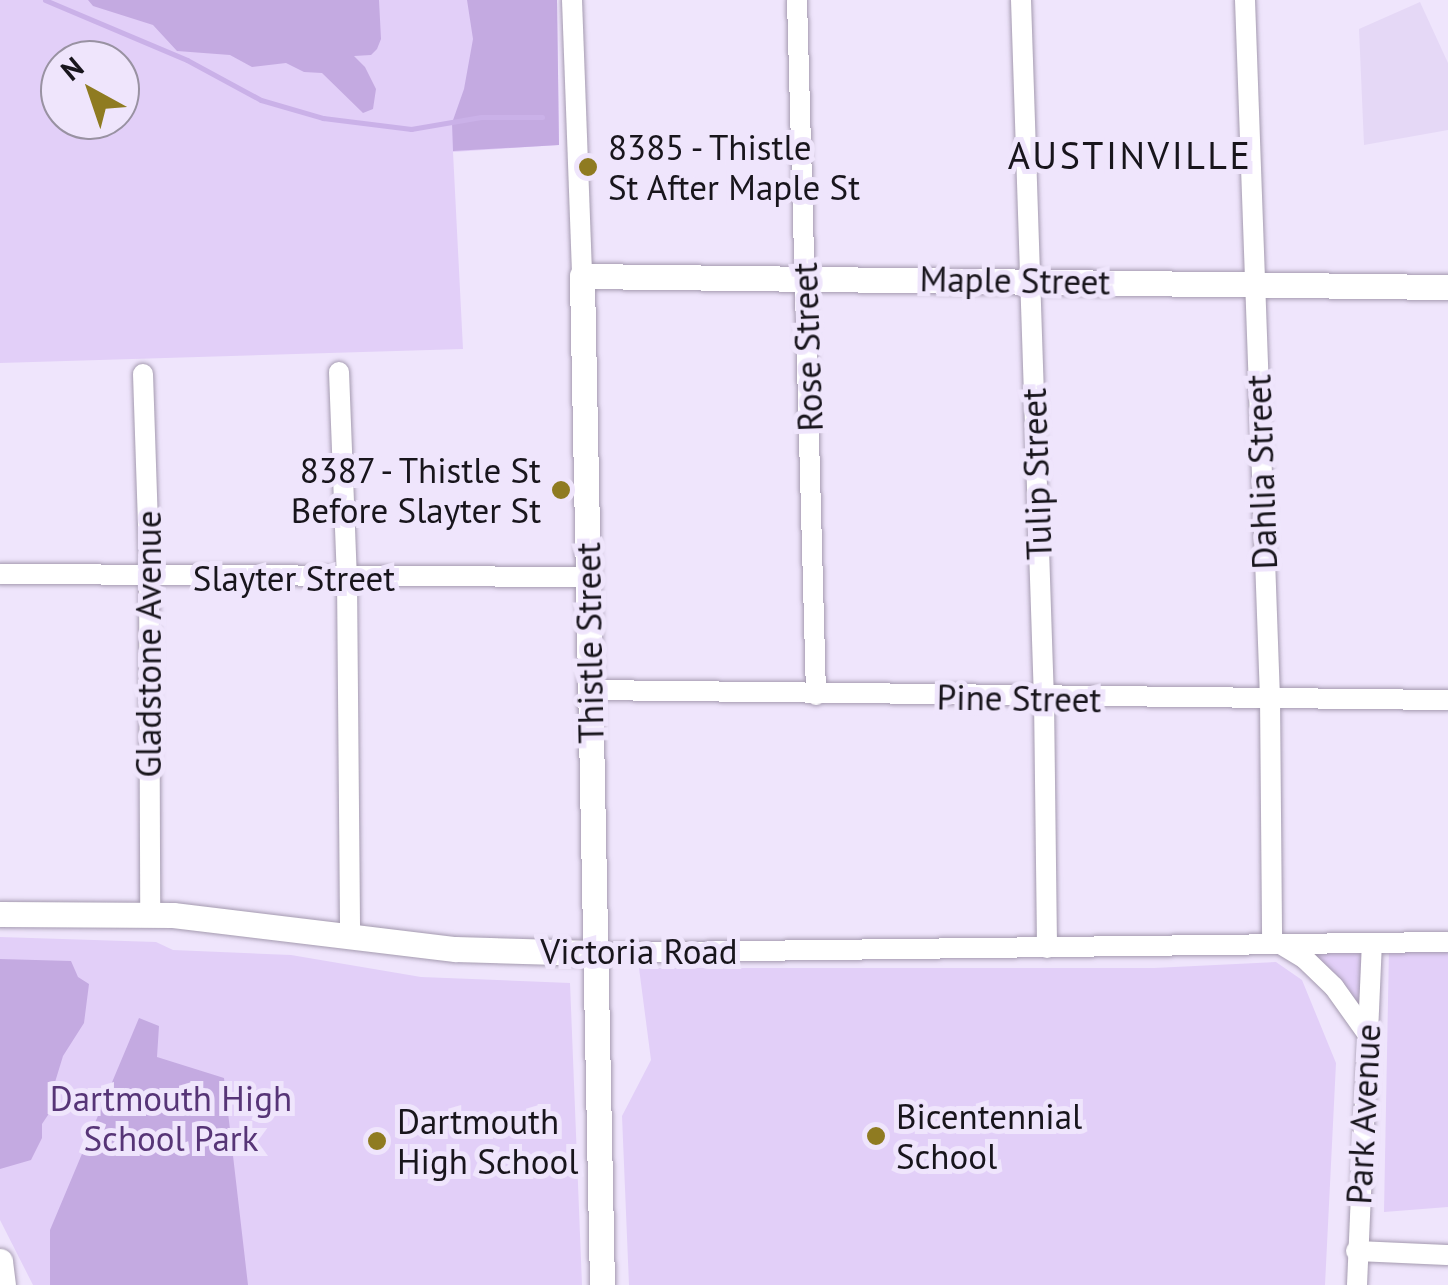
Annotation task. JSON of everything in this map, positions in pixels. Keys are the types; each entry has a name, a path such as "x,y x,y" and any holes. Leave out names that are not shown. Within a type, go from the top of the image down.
{"main road":[{"name":"Maple Street","path":"582,276 1448,287"},
{"name":"Thistle Street","path":"582,276 592,954 602,1285"},
{"name":"Victoria Road","path":"0,914 150,914 455,949 592,954"},
{"path":"0,1261 2,1285"}],"street":[{"name":"Thistle Street","path":"572,0 582,276"},
{"name":"Rose Street","path":"797,0 816,695"},
{"name":"Tulip Street","path":"1021,0 1044,699 1046,948"},
{"name":"Dahlia Street","path":"1245,0 1276,944"},
{"path":"339,372 348,579 350,935"},
{"name":"Gladstone Avenue","path":"143,374 149,578 150,914"},
{"name":"Slayter Street","path":"0,574 149,578 588,577"},
{"name":"Pine Street","path":"590,690 1044,699 1448,700"},
{"name":"Victoria Road","path":"592,954 1448,942"},
{"name":"Park Avenue","path":"1356,1285 1372,943"},
{"path":"1276,944 1304,959 1334,987 1366,1032"},
{"path":"1356,1251 1448,1255"}],"shaded area":[{"path":"1420,2 1448,63 1448,130 1364,145 1359,29"}],"green space":[{"path":"0,0 557,0 559,145 453,152 463,349 0,363"},
{"path":"88,0 379,0 381,39 377,49 371,55 354,56 365,67 376,89 373,109 363,113 322,73 304,72 286,63 252,67 230,55 177,51 153,25 93,6"},
{"path":"467,0 557,0 559,145 453,151 452,123 464,89 473,39"},
{"name":"Dartmouth High School Park","path":"0,937 156,942 173,950 291,955 421,977 570,983 582,1285 33,1285 0,1220"},
{"path":"1448,947 1448,1207 1384,1212 1389,948"},
{"path":"1366,948 1362,1009 1308,950"},
{"path":"0,959 71,961 78,977 89,984 84,1023 63,1056 52,1092 58,1100 42,1124 42,1138 31,1160 0,1169"},
{"path":"1276,962 1302,980 1336,1063 1325,1285 629,1285 622,1116 651,1060 639,968 1154,968"},
{"path":"139,1018 159,1026 157,1057 224,1078 248,1285 50,1285 50,1230"}],"waterway":[{"path":"45,0 187,60 261,100 323,118 411,129 481,117 542,117"}],"place":[{"name":"8385 - Thistle St After Maple St","path":"588,167"},
{"name":"8387 - Thistle St Before Slayter St","path":"561,490"},
{"name":"Bicentennial School","path":"876,1136"},
{"name":"Dartmouth High School","path":"377,1141"}],"district":[{"name":"AUSTINVILLE","path":"1130,155"}]}
